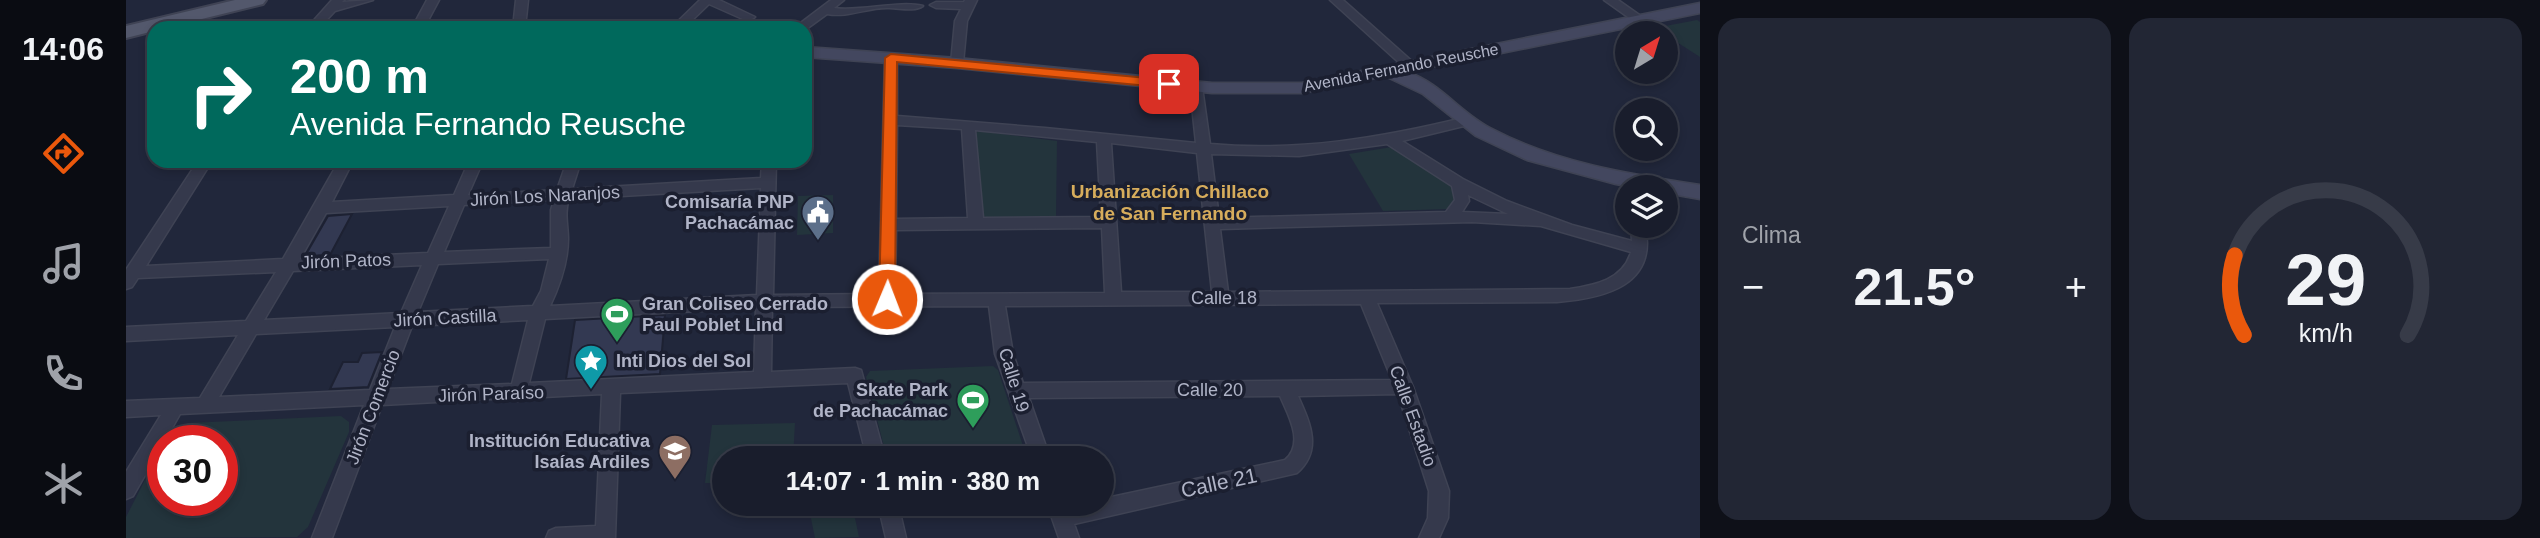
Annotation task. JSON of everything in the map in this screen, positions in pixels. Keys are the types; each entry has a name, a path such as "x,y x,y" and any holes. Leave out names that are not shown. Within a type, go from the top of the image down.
{"main road":[{"path":"176,21 257,0"},
{"path":"190,21 276,0"},
{"path":"126,34 147,29"},
{"path":"126,34 147,31"}],"street":[{"path":"319,21 335,4 367,0"},
{"path":"422,21 433,0"},
{"path":"520,21 522,0"},
{"path":"685,21 708,0 749,17"},
{"path":"809,21 838,0"},
{"path":"1336,0 1410,66"},
{"path":"1610,0 1639,19"},
{"path":"936,5 969,3 961,21 957,63"},
{"path":"824,10 842,13 878,4 917,6"},
{"name":"Avenida Fernando Reusche","path":"812,52 957,63 1196,87 1301,88 1700,8"},
{"path":"887,299 891,58"},
{"path":"1430,62 1428,76 1437,93"},
{"path":"1384,72 1410,79 1437,93 1480,131 1539,158 1615,179"},
{"path":"1196,87 1221,298"},
{"path":"890,120 1104,138 1203,150 1300,151 1390,139 1467,121"},
{"path":"968,125 976,224"},
{"path":"1104,138 1113,297"},
{"path":"1390,139 1460,184 1542,221 1589,237 1640,248 1639,238"},
{"path":"130,277 200,168"},
{"path":"205,405 322,208 342,168"},
{"name":"Jirón Comercio","path":"322,538 406,320 473,168"},
{"path":"518,393 538,314 549,291 558,253 558,210 572,168"},
{"path":"762,380 769,168"},
{"name":"Jirón Los Naranjos","path":"322,208 768,184"},
{"path":"1450,218 1462,201 1460,184"},
{"path":"1678,189 1700,192"},
{"path":"1212,224 1502,217 1542,221"},
{"path":"888,225 1109,222"},
{"name":"Calle 18","path":"764,301 1557,296 1598,292 1619,281 1633,265 1640,248"},
{"name":"Jirón Patos","path":"130,277 287,264 558,253"},
{"name":"Calle Estadio","path":"1366,296 1404,387 1440,491 1438,518 1429,538"},
{"name":"Calle 19","path":"996,299 1004,354 1037,446"},
{"name":"Jirón Castilla","path":"126,334 764,301"},
{"name":"Jirón Paraíso","path":"126,409 518,393 611,388 617,385 855,375 873,446"},
{"name":"Calle 20","path":"1016,390 1404,387"},
{"path":"556,538 605,536 611,388"},
{"name":"Calle 21","path":"1114,501 1290,467 1302,460 1305,450 1304,437 1286,389"},
{"path":"126,490 175,407"},
{"path":"890,516 896,538"},
{"path":"1061,516 1069,538"}],"shaded area":[{"path":"1697,20 1700,22 1700,57 1678,43 1678,24"},
{"path":"979,131 1057,141 1056,216 988,218 982,215 974,134"},
{"path":"1392,147 1453,187 1458,198 1449,209 1383,211 1349,154"},
{"path":"833,195 833,233 797,235 798,196"},
{"path":"993,366 998,370 1023,446 884,446 866,377 870,371"},
{"path":"341,416 349,422 349,432 308,527 297,537 126,538 126,517 147,476 147,516 238,516 238,425 183,425"},
{"path":"795,423 794,446 712,446 712,483 705,483 712,425"},
{"path":"810,516 855,516 859,537 815,538"}],"building":[{"path":"352,214 330,255 305,256 328,216"},
{"name":"Gran Coliseo Cerrado Paul Poblet Lind","path":"665,315 660,374 566,379 575,320"},
{"path":"382,352 368,387 330,389 343,362 358,362 362,353"}],"place":[{"name":"Comisaría PNP Pachacámac","path":"818,242"},
{"name":"Gran Coliseo Cerrado Paul Poblet Lind","path":"617,344"},
{"name":"Inti Dios del Sol","path":"591,391"},
{"name":"Skate Park de Pachacámac","path":"973,430"},
{"name":"Institución Educativa Isaías Ardiles","path":"675,481"}],"district":[{"name":"Urbanización Chillaco de San Fernando","path":"1170,202"}],"route":[{"path":"887,299 891,58 1169,84"}]}
